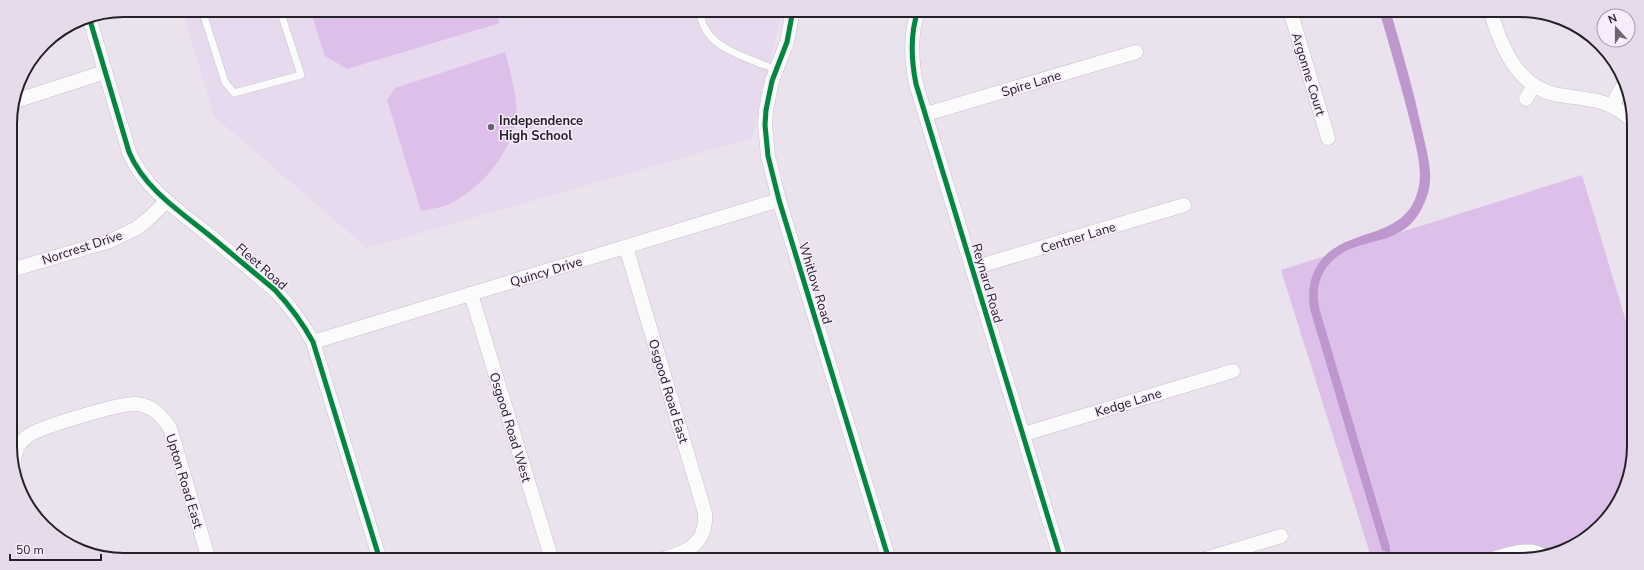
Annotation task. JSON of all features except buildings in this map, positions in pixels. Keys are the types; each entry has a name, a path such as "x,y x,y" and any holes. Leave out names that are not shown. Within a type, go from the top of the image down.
{"street":[{"name":"Whitlow Road","path":"792,17 787,42 768,96 765,125 769,163 887,553"},
{"name":"Reynard Road","path":"917,17 912,42 913,66 916,84 1024,434 1044,508 1059,553"},
{"name":"Argonne Court","path":"1292,17 1328,138"},
{"path":"1492,17 1506,55 1522,76 1534,85 1544,91 1558,95 1594,99 1612,105 1626,115"},
{"name":"Fleet Road","path":"91,23 135,164 143,176 167,201 275,290 303,323 313,342 378,553"},
{"name":"Spire Lane","path":"926,114 1136,52"},
{"path":"21,98 105,72"},
{"path":"1526,99 1534,85"},
{"path":"1612,105 1621,89"},
{"name":"Quincy Drive","path":"313,342 779,200"},
{"name":"Norcrest Drive","path":"17,268 110,240 137,228 167,201"},
{"name":"Centner Lane","path":"973,268 1184,205"},
{"name":"Osgood Road East","path":"626,247 704,506 705,528 702,536 698,542 686,551 680,553"},
{"name":"Osgood Road West","path":"471,294 550,553"},
{"name":"Kedge Lane","path":"1024,434 1233,371"},
{"name":"Upton Road East","path":"17,450 18,447 28,436 41,429 120,406 136,404 152,408 162,417 170,428 207,553"},
{"path":"1225,553 1281,536"}],"lane":[{"path":"204,17 225,82 234,93 301,75 282,17"},
{"path":"700,17 707,33 720,46 777,70"},
{"path":"1502,553 1533,548 1540,551"}],"shaded area":[{"name":"Independence High School","path":"184,17 780,17 752,138 367,248 214,116"},
{"path":"312,17 498,17 500,23 347,69 325,56"},
{"path":"1381,17 1392,17 1419,115 1429,161 1430,185 1420,212 1414,221 1396,234 1344,252 1334,259 1323,273 1318,289 1320,311 1390,547 1390,553 1382,550 1310,309 1309,298 1310,283 1316,268 1327,254 1340,245 1355,238 1386,227 1400,219 1411,207 1418,190 1420,169 1401,87"},
{"path":"505,52 514,86 517,113 513,133 501,157 484,178 464,195 445,206 421,211 387,100 395,88"},
{"path":"1582,175 1627,325 1626,460 1621,480 1609,505 1585,531 1567,542 1541,551 1527,553 1370,553 1281,270"}],"cycle path":[{"path":"792,17 787,42 772,81 766,110 765,125 768,156 779,200 887,553"},
{"path":"916,17 912,47 916,84 1059,553"},
{"path":"91,23 129,152 144,177 174,208 275,290 296,314 313,342 378,553"}],"place":[{"name":"Independence High School","path":"491,127"}]}
